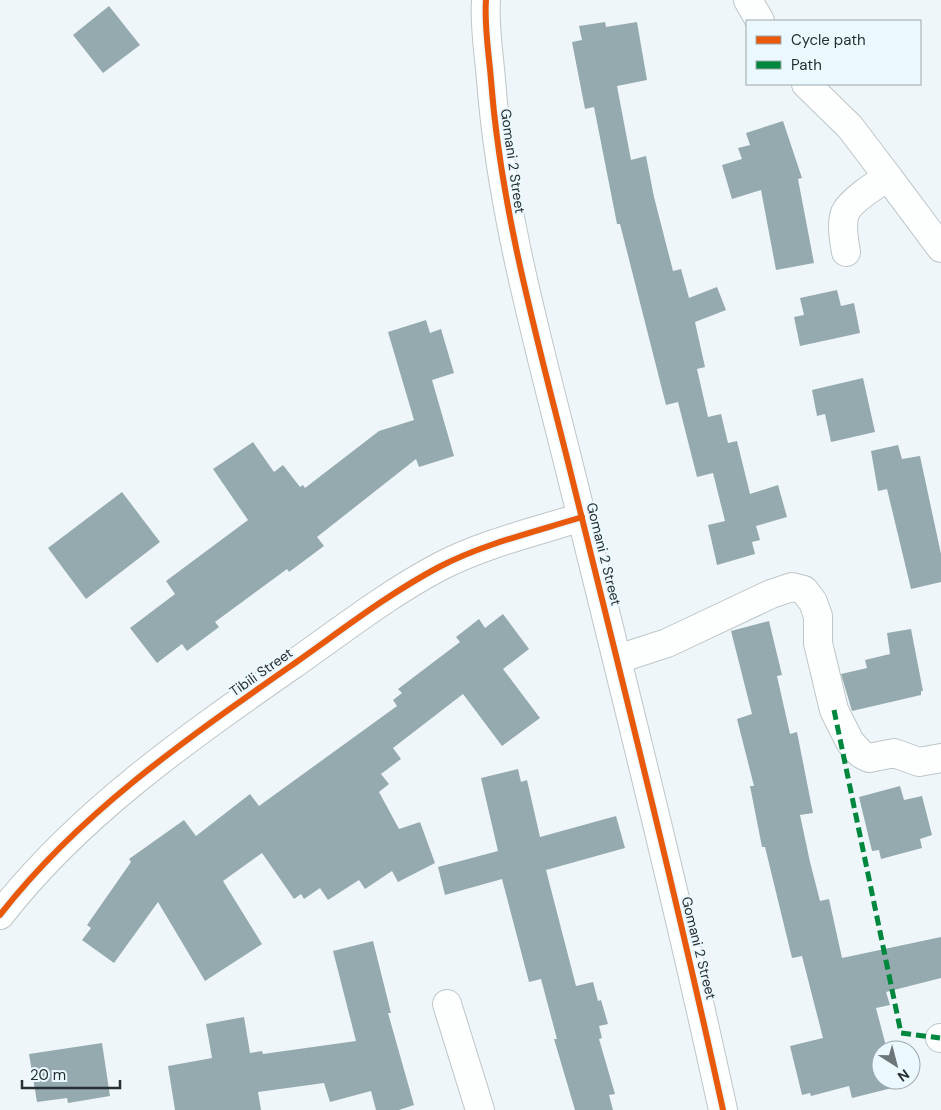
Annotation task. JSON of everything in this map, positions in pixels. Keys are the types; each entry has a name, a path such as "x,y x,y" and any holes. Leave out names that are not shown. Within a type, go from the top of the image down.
{"street":[{"name":"Gomani 2 Street","path":"486,0 494,115 508,213 696,983 723,1110"},
{"path":"748,0 759,20"},
{"path":"807,85 850,127 941,248"},
{"path":"846,252 844,238 845,212 856,200 888,177"},
{"name":"Tibili Street","path":"0,915 40,867 120,793 242,700 386,599 440,567 488,546 582,517"},
{"path":"618,659 666,643 771,594 792,587 804,590 813,602 818,616 818,643 834,710 850,742 861,754 869,758 894,752 919,762 941,758"},
{"path":"447,1004 480,1110"}],"building":[{"path":"109,6 140,45 103,73 73,35"},
{"path":"605,22 606,27 637,22 647,80 617,86 631,160 646,156 654,197 673,271 681,269 689,298 717,287 726,310 695,322 705,367 697,369 708,417 721,414 728,443 737,441 750,494 778,485 787,517 756,526 760,540 752,542 755,554 717,565 708,525 725,521 713,473 697,477 678,402 666,405 620,224 617,224 594,107 585,109 572,42 582,40 579,26"},
{"path":"783,121 802,178 798,179 814,263 776,270 761,190 732,199 722,165 742,159 738,148 750,145 746,133"},
{"path":"837,290 841,306 854,303 860,333 800,346 794,317 804,315 800,298"},
{"path":"426,320 430,333 441,329 454,373 432,380 454,456 419,467 416,459 317,537 324,546 289,572 287,569 215,622 219,627 187,651 182,644 157,663 130,628 175,594 166,581 248,520 213,469 253,442 274,472 283,465 300,487 303,485 305,488 379,431 414,420 388,332"},
{"path":"863,378 875,432 831,442 825,414 817,416 812,390"},
{"path":"898,445 902,459 920,456 941,554 941,582 911,589 887,489 878,491 871,451"},
{"path":"122,492 160,542 86,599 48,548"},
{"path":"503,614 529,649 503,669 540,718 502,746 463,694 393,748 401,759 381,774 389,784 379,792 399,829 420,822 435,863 398,882 392,871 365,889 359,880 328,900 320,888 304,899 301,894 294,899 262,853 223,881 262,944 205,981 158,902 114,963 82,940 91,928 87,925 131,862 129,859 184,820 196,836 250,794 259,806 397,706 393,700 402,693 398,689 460,642 456,637 479,619 485,628"},
{"path":"769,621 782,675 777,676 790,734 797,732 813,813 800,815 810,862 820,901 829,899 842,958 941,937 941,978 886,992 890,1005 876,1008 884,1040 871,1040 871,1090 884,1090 852,1098 849,1086 811,1096 810,1093 802,1095 790,1046 823,1038 802,956 792,958 765,847 762,847 750,786 754,786 737,719 752,714 731,631"},
{"path":"911,629 923,691 921,691 921,695 852,711 841,674 867,668 865,660 890,654 887,633"},
{"path":"518,769 521,782 527,780 540,837 616,816 625,848 546,870 576,986 593,982 598,1001 601,1000 608,1024 599,1026 602,1038 599,1039 615,1094 609,1095 613,1110 575,1110 554,1039 557,1039 541,979 529,982 502,879 445,895 438,867 498,851 481,778"},
{"path":"900,786 904,800 922,796 932,835 920,839 922,848 881,859 879,850 872,851 859,797"},
{"path":"373,941 391,1013 388,1013 414,1105 399,1110 376,1110 371,1091 330,1102 324,1083 258,1092 261,1110 175,1110 168,1066 212,1058 206,1024 244,1017 250,1053 262,1051 263,1054 356,1041 333,951"},
{"path":"102,1043 110,1096 68,1103 67,1098 37,1102 29,1054"}],"marked path":[{"path":"834,710 901,1033 940,1038"}],"cycle path":[{"path":"486,0 486,30 496,129 503,178 522,274 687,948 723,1110"},
{"path":"0,915 31,878 65,843 137,778 215,719 366,613 420,578 456,559 509,539 582,517"}]}
